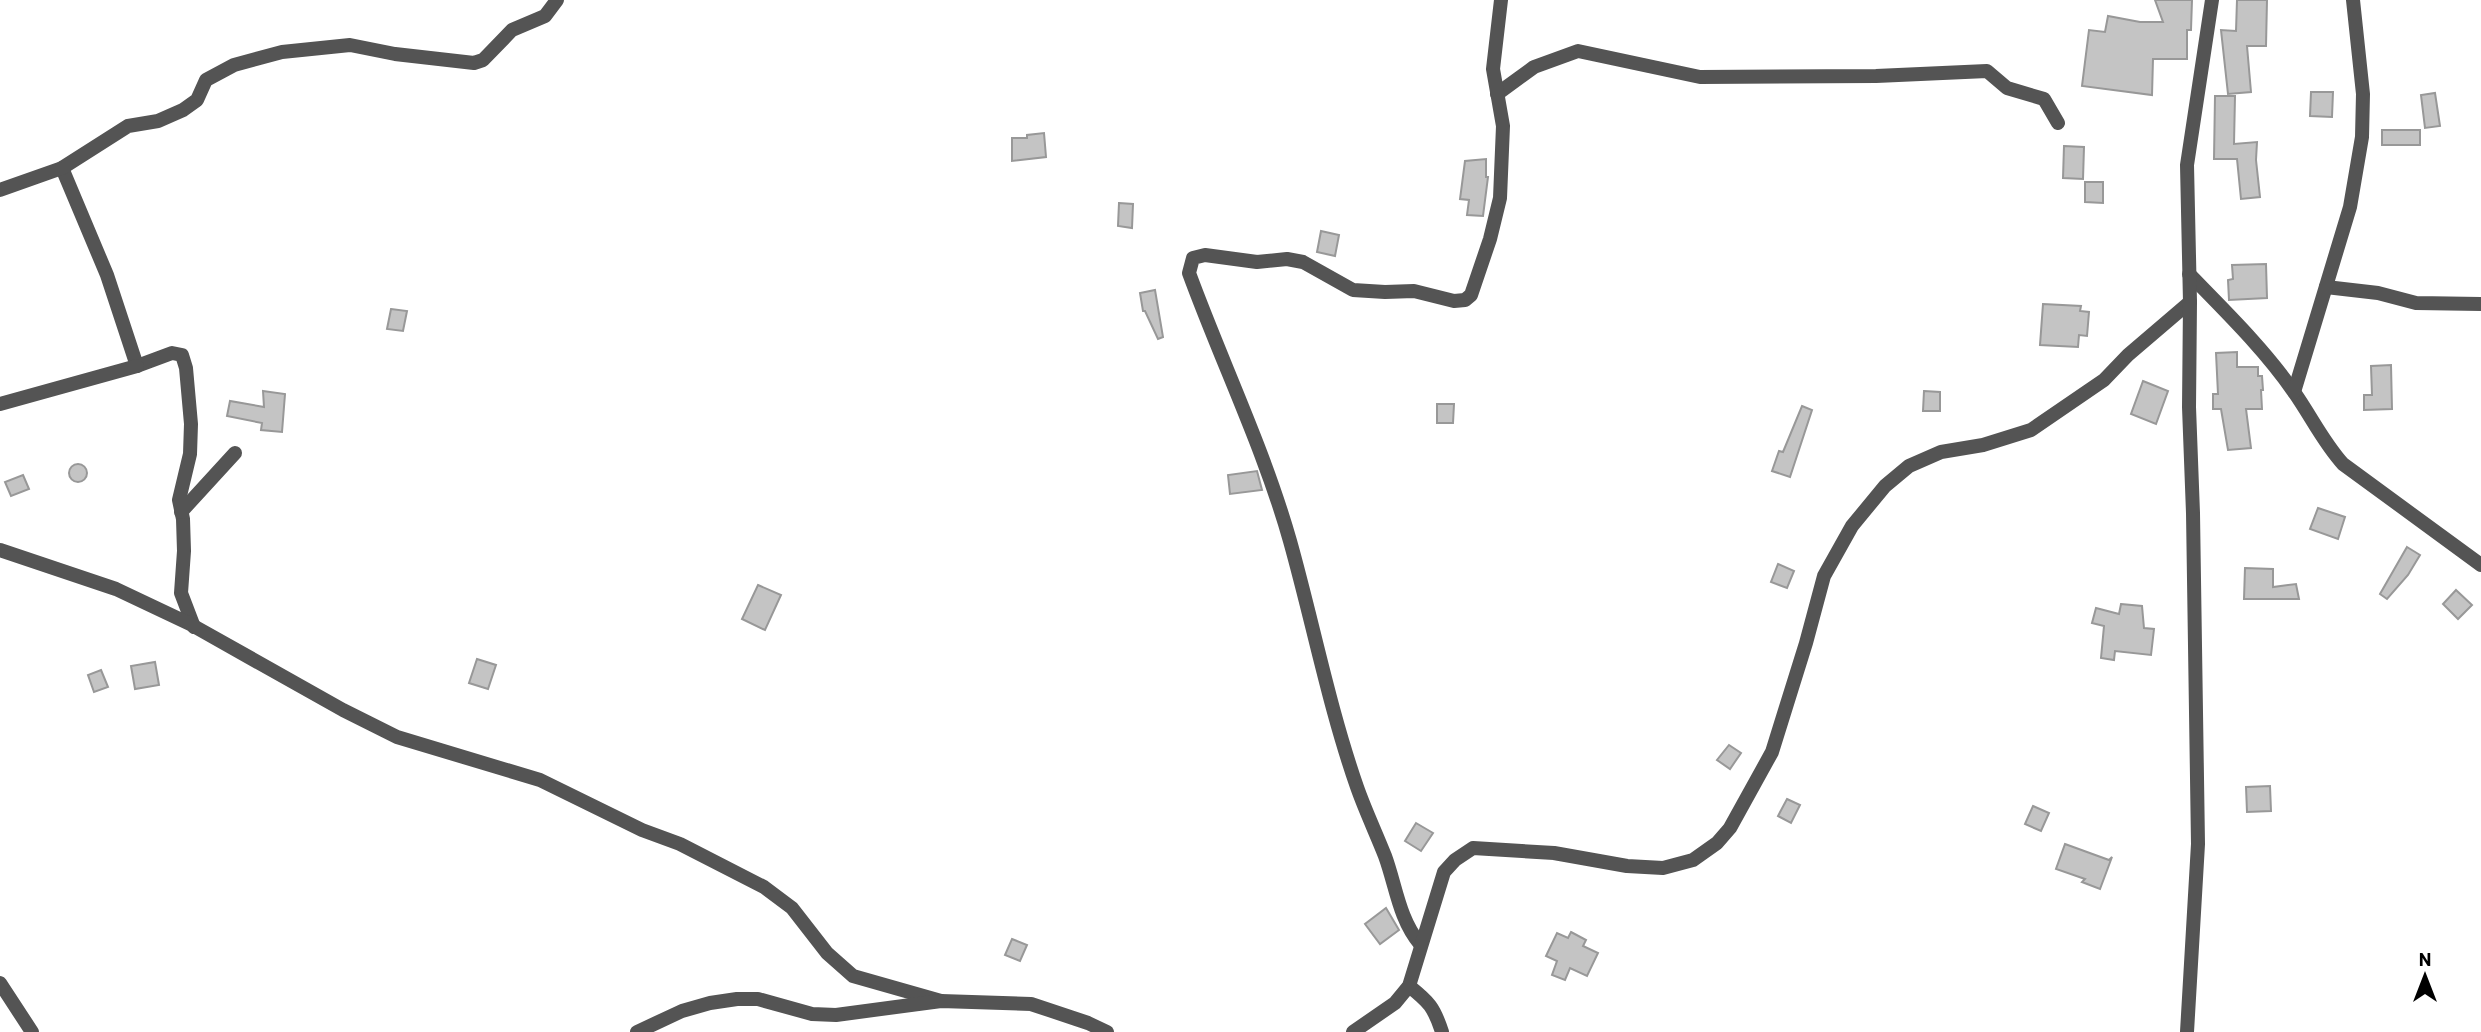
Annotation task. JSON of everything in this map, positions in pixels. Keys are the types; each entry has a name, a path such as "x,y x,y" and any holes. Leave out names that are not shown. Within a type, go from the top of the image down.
{"street":[{"path":"0,190 62,168 128,126 158,121 183,110 197,100 206,80 234,65 282,52 350,45 395,54 474,63 483,60 512,30 545,16 557,0"},
{"path":"1420,944 1404,918 1385,858 1357,786 1290,541 1266,464 1214,342 1189,274 1193,258 1205,255 1257,262 1287,259 1303,262 1353,290 1414,291 1454,301 1465,300 1471,295 1478,281 1500,198 1503,126 1493,69 1501,0"},
{"path":"2188,1032 2198,844 2187,165 2212,0"},
{"path":"2294,392 2350,207 2362,137 2363,94 2353,0"},
{"path":"1497,94 1534,67 1578,51 1700,77 1876,76 1987,71 2007,88 2044,99 2058,123"},
{"path":"62,168 107,275 137,366"},
{"path":"2189,274 2248,335 2294,392 2343,464 2481,565"},
{"path":"2326,286 2378,293 2416,303 2481,304"},
{"path":"1353,1032 1395,1003 1409,986 1444,872 1455,860 1473,848 1554,853 1627,866 1663,868 1693,860 1717,844 1730,828 1772,752 1807,643 1824,576 1852,526 1885,486 1909,466 1941,452 1983,445 2031,430 2104,380 2128,355 2190,302"},
{"path":"0,404 137,366 172,353 182,355 186,368 191,444 179,500 184,551 181,593 194,627"},
{"path":"181,512 235,453"},
{"path":"0,536 3,551 116,589 194,627 397,737 540,780 642,830 680,844 764,887 792,908 827,953 853,976 942,1001"},
{"path":"0,983 32,1032"},
{"path":"1409,986 1429,1001 1442,1032"},
{"path":"637,1032 682,1011 737,999 758,999 812,1014 836,1015 942,1001 1031,1004 1107,1032"}],"building":[{"path":"2155,0 2192,0 2191,30 2187,30 2187,59 2153,59 2152,95 2082,86 2089,30 2105,32 2108,16 2140,22 2163,22"},
{"path":"2237,0 2267,0 2266,46 2247,46 2251,92 2228,94 2221,30 2236,31"},
{"path":"2311,92 2333,92 2332,117 2310,116"},
{"path":"2435,93 2440,126 2425,128 2421,95"},
{"path":"2215,96 2235,96 2234,144 2257,142 2260,197 2241,199 2237,159 2214,159"},
{"path":"2382,130 2420,130 2420,145 2382,145"},
{"path":"1044,133 1046,157 1012,161 1012,138 1027,138 1027,135"},
{"path":"2064,146 2084,147 2083,179 2063,178"},
{"path":"1486,159 1488,177 1483,216 1467,215 1469,200 1460,199 1465,161"},
{"path":"2085,182 2103,182 2103,203 2085,202"},
{"path":"1119,203 1133,204 1132,228 1118,226"},
{"path":"1321,231 1339,235 1335,256 1317,252"},
{"path":"2266,264 2267,298 2229,300 2228,280 2233,279 2232,265"},
{"path":"1155,290 1163,337 1158,339 1143,311 1140,293"},
{"path":"2043,304 2081,306 2080,311 2089,312 2087,336 2079,335 2078,347 2040,345"},
{"path":"391,309 407,311 403,331 387,329"},
{"path":"2237,352 2237,367 2258,367 2258,376 2262,376 2262,409 2246,409 2251,448 2228,450 2221,409 2213,409 2213,394 2218,394 2216,353"},
{"path":"2391,365 2392,409 2364,410 2364,395 2372,395 2371,366"},
{"path":"2143,381 2168,391 2156,424 2131,414"},
{"path":"263,391 285,394 282,432 261,430 262,423 227,416 230,401 264,407"},
{"path":"1924,391 1940,392 1940,411 1923,411"},
{"path":"1437,404 1454,404 1453,423 1437,423"},
{"path":"1802,406 1812,410 1790,477 1772,471"},
{"path":"78,464 84,467 87,473 84,479 78,482 72,479 69,473 72,467"},
{"path":"1257,471 1262,490 1230,494 1228,475"},
{"path":"23,475 29,489 11,496 5,482"},
{"path":"2318,508 2345,517 2338,539 2310,529"},
{"path":"2407,547 2420,555 2408,575 2387,599 2380,594"},
{"path":"1778,564 1794,571 1787,588 1771,582"},
{"path":"2245,568 2273,569 2273,587 2296,584 2299,599 2244,599"},
{"path":"758,585 781,595 765,630 742,619"},
{"path":"2456,590 2472,605 2458,619 2443,604"},
{"path":"2121,604 2142,606 2144,628 2154,629 2151,655 2115,651 2114,660 2101,658 2104,626 2092,623 2096,608 2119,614"},
{"path":"477,659 496,665 488,689 469,683"},
{"path":"155,662 159,685 135,689 131,666"},
{"path":"101,670 108,687 94,692 88,675"},
{"path":"1729,745 1741,753 1730,769 1717,760"},
{"path":"2270,786 2271,811 2247,812 2246,787"},
{"path":"1787,799 1800,805 1791,823 1778,816"},
{"path":"2033,806 2049,813 2041,831 2025,824"},
{"path":"1416,823 1433,833 1421,851 1405,841"},
{"path":"2065,844 2109,860 2112,857 2100,889 2082,882 2085,879 2056,869"},
{"path":"1386,908 1399,930 1380,944 1365,924"},
{"path":"1571,932 1586,940 1583,946 1598,953 1587,976 1570,968 1565,980 1552,975 1557,961 1546,956 1557,933 1568,938"},
{"path":"1012,939 1027,945 1020,961 1005,955"}]}
